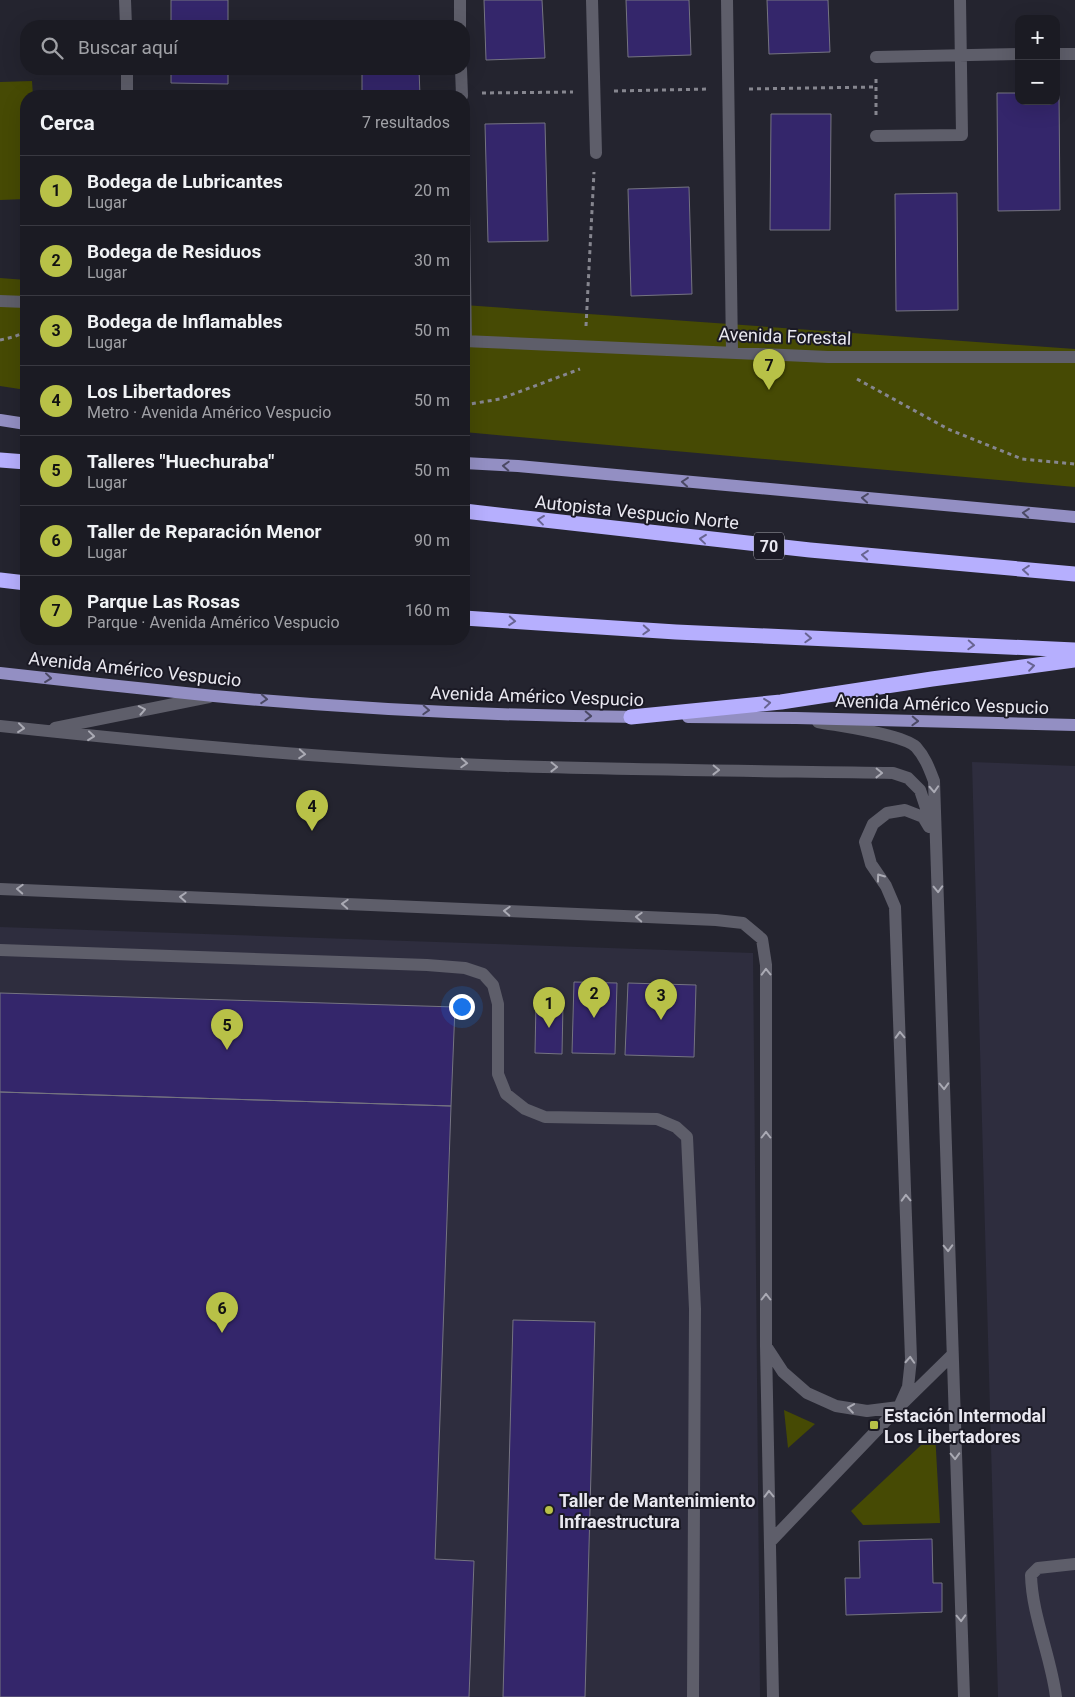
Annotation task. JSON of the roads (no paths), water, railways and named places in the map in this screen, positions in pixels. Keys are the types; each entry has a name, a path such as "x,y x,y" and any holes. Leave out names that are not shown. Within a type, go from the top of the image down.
{"highway":[{"path":"0,460 20,462"},
{"name":"Autopista Vespucio Norte","path":"470,512 810,550 1075,574"},
{"path":"0,580 20,582"},
{"path":"470,618 676,632 1075,650"},
{"path":"631,717 781,702 1075,660"}],"main road":[{"path":"0,420 20,423"},
{"path":"470,463 518,466 1075,517"},
{"name":"Avenida Américo Vespucio","path":"0,672 215,696 454,711 631,717 796,718 1075,725"}],"street":[{"path":"125,0 126,20"},
{"path":"460,0 460,20"},
{"path":"592,0 596,154"},
{"path":"727,0 732,352"},
{"path":"876,136 962,135 960,0"},
{"path":"876,57 1015,54"},
{"path":"1060,54 1075,54"},
{"path":"127,75 127,90"},
{"path":"461,75 462,90"},
{"path":"0,301 20,302"},
{"name":"Avenida Forestal","path":"470,341 828,357 1075,357"},
{"path":"42,731 215,696"},
{"path":"796,718 900,739 914,745 927,761 934,781 964,1697"},
{"path":"0,726 169,744 505,766 893,773 908,778 920,790 936,840"},
{"path":"899,1407 908,1387 911,1359 895,907 886,886 871,864 865,842 873,824 887,813 905,810 923,816 936,840"},
{"path":"0,889 697,919 743,923 762,939 766,965 766,1346 773,1697"},
{"path":"0,950 427,965 465,968 483,974 493,985 498,1004 498,1074 506,1094 525,1109 545,1117 657,1119 676,1127 687,1137 696,1309 693,1697"},
{"path":"766,1346 783,1372 807,1393 836,1406 867,1411 899,1407"},
{"path":"770,1542 899,1407 952,1355"},
{"path":"1056,1697 1054,1676 1032,1592 1031,1575 1038,1568 1075,1564"}],"place":[{"name":"Parque Las Rosas","path":"769,390"},
{"name":"Los Libertadores","path":"312,831"},
{"name":"Bodega de Residuos","path":"594,1018"},
{"name":"Bodega de Inflamables","path":"661,1020"},
{"name":"Bodega de Lubricantes","path":"549,1028"},
{"name":"Talleres \"Huechuraba\"","path":"227,1050"},
{"name":"Taller de Reparación Menor","path":"222,1333"},
{"name":"Estación Intermodal Los Libertadores","path":"874,1425"},
{"name":"Taller de Mantenimiento Infraestructura","path":"549,1510"}]}
